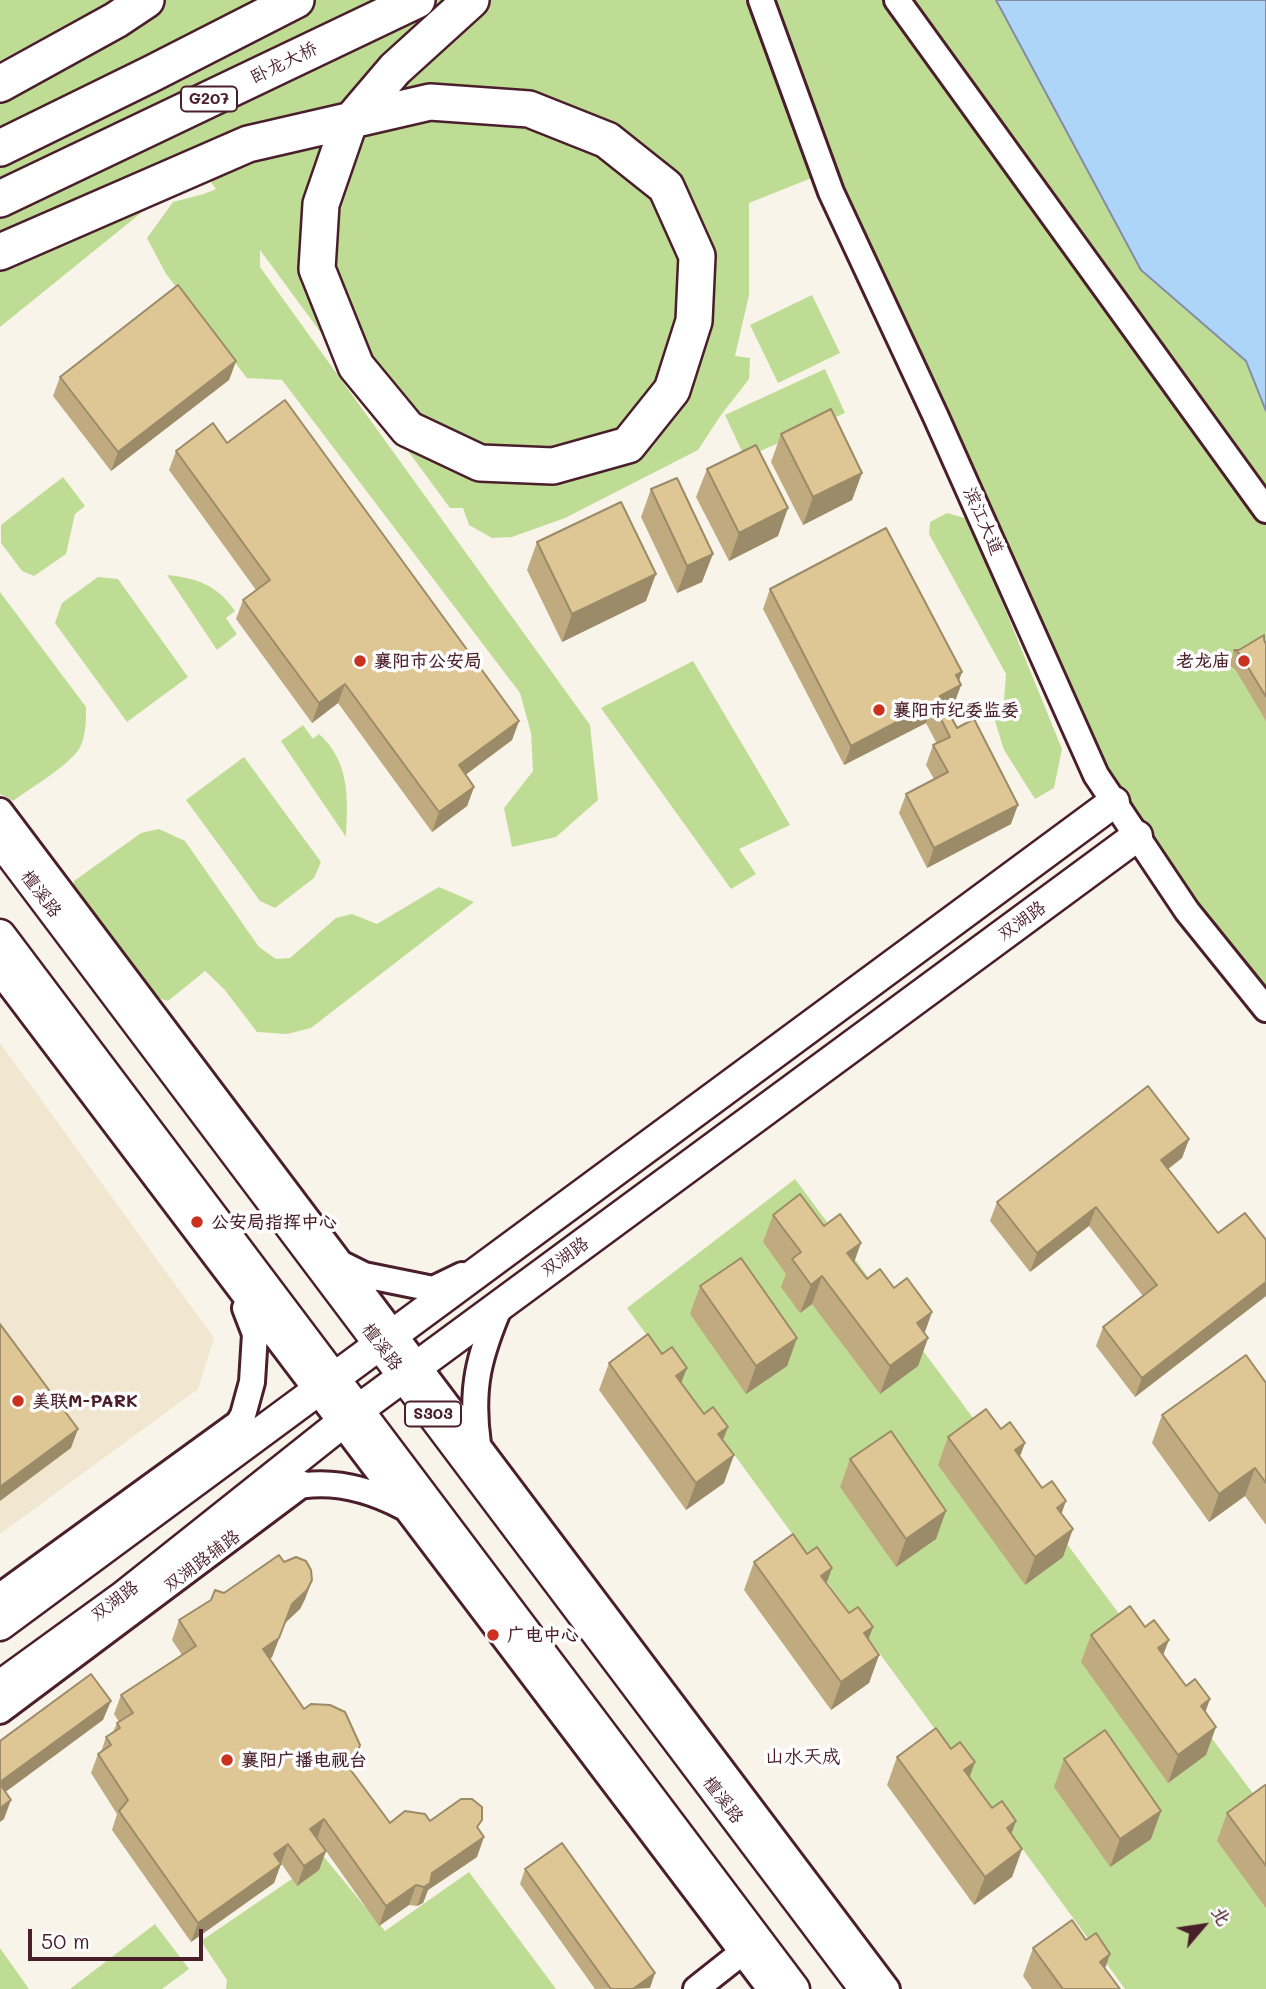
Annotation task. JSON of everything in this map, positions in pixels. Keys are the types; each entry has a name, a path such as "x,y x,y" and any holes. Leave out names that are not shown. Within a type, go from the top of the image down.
{"highway":[{"path":"0,83 116,20 146,0"},
{"name":"G207","path":"0,148 151,75 296,0"},
{"name":"卧龙大桥","path":"0,199 417,0"},
{"path":"0,252 248,144 300,132 339,123 352,120 430,102 528,110 607,140 666,187 697,256 694,321 672,390 628,445 553,466 480,463 408,429 356,366 317,269 321,204 349,123 356,114 394,69 471,0"}],"main road":[{"path":"0,1625 1114,802"},
{"name":"双湖路","path":"0,1686 123,1597 349,1416 1137,836"},
{"name":"檀溪路","path":"0,839 309,1250 387,1340 865,1989"},
{"path":"0,935 325,1385 750,1947 794,1989"}],"street":[{"name":"滨江大道","path":"761,0 831,192 936,417 1096,775 1187,911 1266,1009"},
{"path":"897,0 1266,510"},
{"path":"0,811 341,1264 387,1340"},
{"path":"0,972 236,1285 325,1385"},
{"path":"309,1250 364,1276 433,1289 497,1258"},
{"path":"213,1468 243,1415 252,1382 255,1334 236,1285"},
{"path":"479,1448 473,1413 475,1384 483,1347 501,1304"},
{"path":"410,1371 479,1448 887,1989"},
{"path":"349,1416 406,1509 750,1947 769,1989"},
{"path":"0,1597 237,1424"},
{"path":"242,1502 303,1484 338,1485 379,1494 406,1509"},
{"name":"双湖路辅路","path":"0,1711 303,1484"},
{"path":"695,1989 750,1947"}],"shaded area":[{"name":"美联M-PARK","path":"0,1043 214,1338 198,1389 0,1534"}],"green space":[{"path":"0,0 996,0 1141,270 1246,361 1266,411 1266,1001 1114,802 824,173 749,203 749,295 735,356 750,358 749,379 698,450 565,518 512,537 492,538 469,525 463,508 450,508 260,250 260,267 590,725 598,800 556,837 512,847 504,808 533,771 531,733 520,693 282,380 247,378 166,274 147,238 173,202 216,189 199,166 0,327"},
{"path":"812,295 840,353 778,383 750,325"},
{"path":"825,369 845,413 745,458 725,415"},
{"path":"63,477 85,506 75,514 66,554 34,576 22,571 1,543 1,525"},
{"path":"947,513 965,518 979,545 1062,749 1054,788 1035,799 1004,750 994,718 1004,700 1006,674 929,534 930,522"},
{"path":"167,575 197,581 221,595 235,611 226,618 237,634 217,650"},
{"path":"98,577 118,579 188,677 127,722 55,623 62,603"},
{"path":"0,592 86,707 84,736 77,752 61,767 13,801 0,794"},
{"path":"693,661 790,825 739,849 756,874 731,889 601,708"},
{"path":"303,725 313,739 319,734 329,745 342,769 347,795 346,837 281,741"},
{"path":"244,757 321,862 314,878 275,908 260,901 186,800"},
{"path":"159,829 185,841 259,947 276,959 290,958 336,918 352,914 377,924 439,887 474,902 311,1028 287,1034 257,1032 224,989 205,971 168,1001 152,996 73,892 74,881 141,833"},
{"path":"795,1179 1266,1811 1266,1989 1125,1989 627,1308"},
{"path":"324,1857 385,1931 469,1872 556,1989 226,1989 227,1980 201,1941"},
{"path":"155,1924 189,1969 162,1989 70,1989"},
{"path":"0,1948 29,1989 0,1989"}],"water":[{"path":"996,0 1266,0 1266,411 1246,361 1141,270"}],"building":[{"path":"178,285 236,361 118,452 60,377"},
{"name":"襄阳市公安局","path":"285,400 519,721 459,765 474,787 439,812 345,684 319,703 243,600 270,580 176,451 213,423 227,443"},
{"path":"831,409 862,473 813,497 781,434"},
{"path":"756,445 788,508 739,533 707,469"},
{"path":"677,478 713,554 687,566 651,489"},
{"path":"621,502 656,574 572,614 537,542"},
{"name":"襄阳市纪委监委","path":"886,528 962,672 956,675 961,685 940,696 957,728 974,719 1018,805 934,848 906,794 948,772 933,745 950,737 933,703 851,746 770,589"},
{"path":"1264,635 1266,697 1240,654 1234,650 1239,650"},
{"path":"1148,1086 1189,1139 1161,1160 1218,1233 1245,1213 1266,1240 1266,1282 1142,1378 1103,1327 1157,1285 1096,1207 1037,1253 997,1202"},
{"path":"800,1194 824,1226 840,1214 861,1243 847,1253 867,1279 880,1269 894,1288 907,1278 932,1312 917,1323 928,1338 890,1366 822,1276 811,1285 792,1259 801,1252 773,1215"},
{"path":"741,1258 797,1338 756,1366 700,1286"},
{"name":"美联M-PARK","path":"0,1324 78,1429 0,1487"},
{"path":"648,1334 662,1354 672,1347 687,1368 676,1376 704,1414 713,1407 728,1427 718,1434 734,1455 696,1483 609,1363"},
{"path":"1246,1355 1266,1383 1266,1483 1255,1468 1219,1494 1162,1415"},
{"path":"986,1409 1001,1429 1010,1422 1025,1443 1015,1450 1042,1488 1052,1481 1066,1501 1057,1508 1073,1529 1035,1557 948,1437"},
{"path":"891,1431 946,1511 906,1539 850,1459"},
{"path":"793,1534 807,1554 817,1547 832,1568 821,1576 849,1613 858,1607 873,1627 864,1633 879,1655 841,1682 754,1562"},
{"name":"襄阳广播电视台","path":"279,1555 284,1562 296,1557 306,1561 312,1580 307,1590 292,1604 279,1638 263,1649 304,1709 311,1704 330,1705 345,1712 360,1745 355,1759 347,1765 390,1823 405,1811 425,1814 430,1821 461,1799 472,1799 482,1807 482,1820 477,1827 484,1837 432,1873 430,1883 424,1887 416,1885 386,1906 324,1819 310,1829 326,1851 304,1866 288,1844 274,1854 281,1864 198,1923 119,1811 128,1800 98,1754 111,1745 106,1737 120,1728 117,1723 133,1713 121,1695 196,1646 179,1620 211,1600 215,1590 224,1593"},
{"path":"1130,1606 1145,1627 1154,1620 1169,1640 1158,1648 1186,1686 1195,1679 1210,1699 1201,1706 1216,1727 1178,1755 1091,1635"},
{"path":"91,1674 111,1701 0,1782 0,1741"},
{"path":"936,1728 951,1749 960,1742 975,1762 964,1770 992,1808 1002,1801 1016,1821 1007,1828 1022,1849 985,1877 897,1757"},
{"path":"1105,1730 1161,1811 1120,1839 1064,1759"},
{"path":"0,1784 11,1800 0,1808"},
{"path":"1266,1786 1266,1866 1227,1813"},
{"path":"562,1843 655,1973 633,1989 611,1989 525,1869"},
{"path":"1072,1920 1086,1940 1096,1933 1110,1954 1100,1962 1120,1989 1063,1989 1033,1948"}],"place":[{"name":"襄阳市公安局","path":"360,661"},
{"name":"老龙庙","path":"1244,661"},
{"name":"襄阳市纪委监委","path":"879,710"},
{"name":"公安局指挥中心","path":"197,1222"},
{"name":"美联M-PARK","path":"18,1401"},
{"name":"广电中心","path":"493,1635"},
{"name":"襄阳广播电视台","path":"227,1760"}],"district":[{"name":"山水天成","path":"803,1757"}]}
